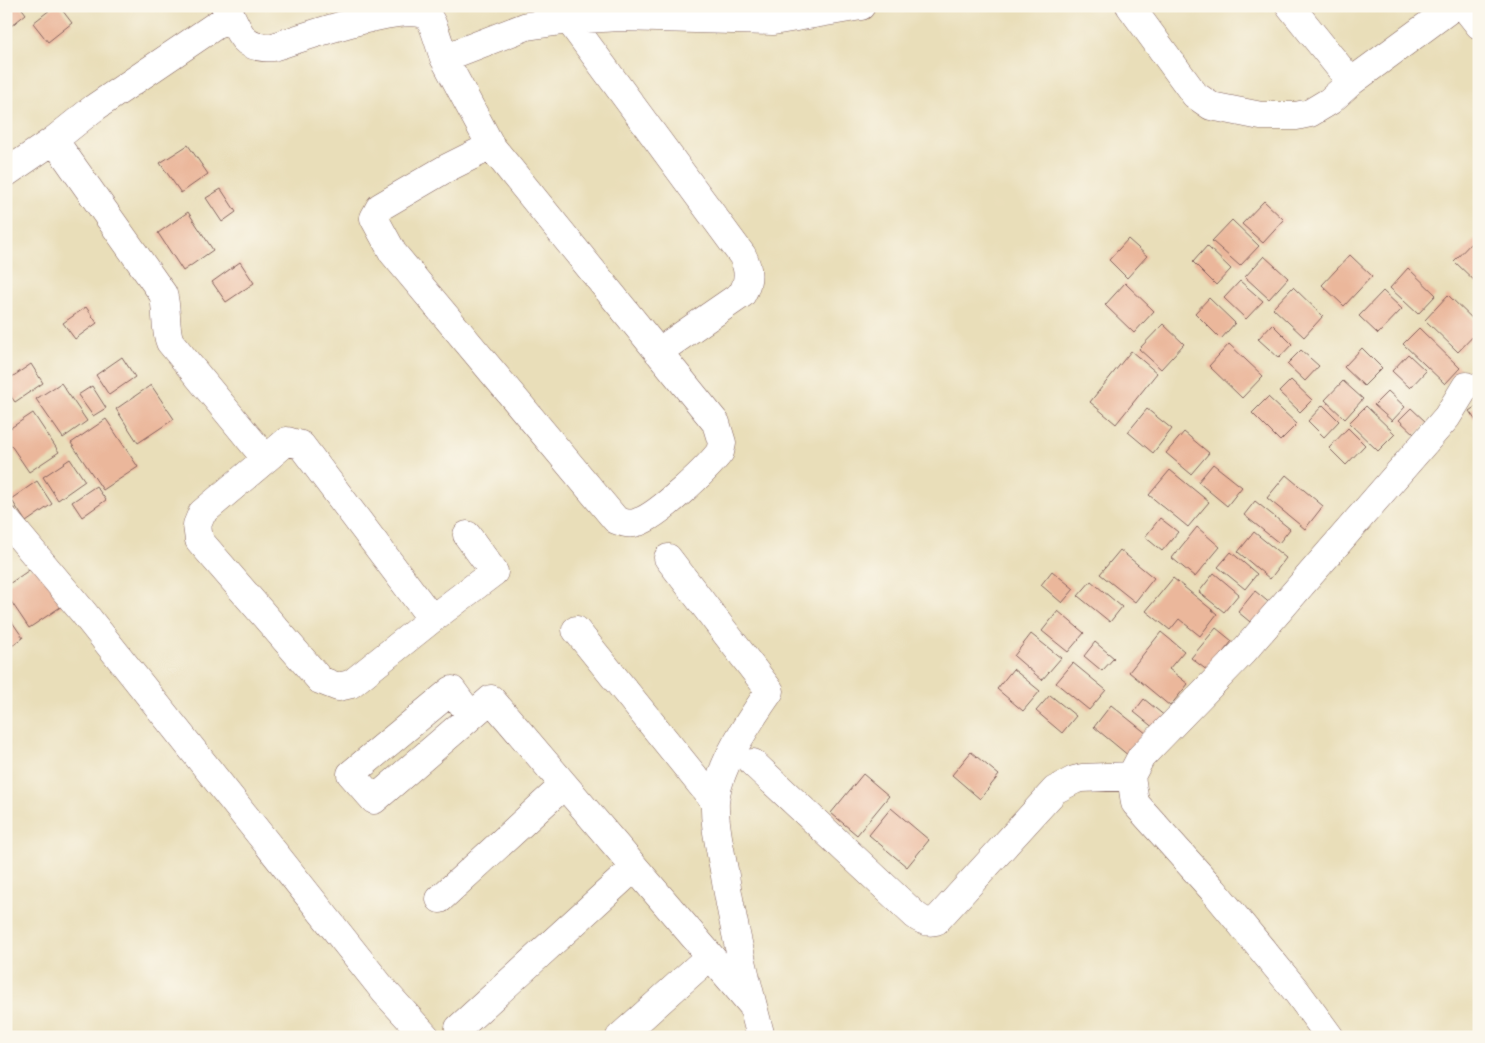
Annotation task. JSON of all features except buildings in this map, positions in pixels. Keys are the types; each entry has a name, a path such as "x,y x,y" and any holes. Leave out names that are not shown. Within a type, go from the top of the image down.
{"street":[{"path":"444,58 520,16 569,20 660,12 773,21 861,6"},
{"path":"1130,6 1195,95 1212,106 1261,116 1296,116 1310,113 1330,101 1351,82 1454,6"},
{"path":"1290,6 1351,82"},
{"path":"1464,6 1479,25"},
{"path":"6,173 54,140 94,108 228,11 243,40 258,47 272,47 371,11 409,10 420,12 429,18 444,58 491,146 716,423 721,435 722,448 718,456 659,510 644,520 626,524 616,520 394,253 376,224 375,216 380,207 491,146"},
{"path":"569,20 742,255 747,266 748,280 742,294 658,352"},
{"path":"54,140 163,294 167,311 166,329 170,342 266,459"},
{"path":"1330,1037 1297,992 1213,890 1140,811 1132,794 1131,776 1141,757 1243,652 1447,417 1466,386"},
{"path":"432,619 300,445 287,441 202,513 196,525 197,536 320,680 338,687 351,684 494,572 467,535"},
{"path":"6,520 83,612 385,992 426,1037"},
{"path":"668,558 770,690 752,717 721,776 715,802 717,829 733,924 760,1037"},
{"path":"576,630 715,802"},
{"path":"471,716 491,699 563,786 753,1006"},
{"path":"754,763 915,915 928,922 936,921 1055,790 1082,778 1131,776"},
{"path":"440,899 563,786"},
{"path":"459,1028 634,868"},
{"path":"620,1037 710,956"}]}
